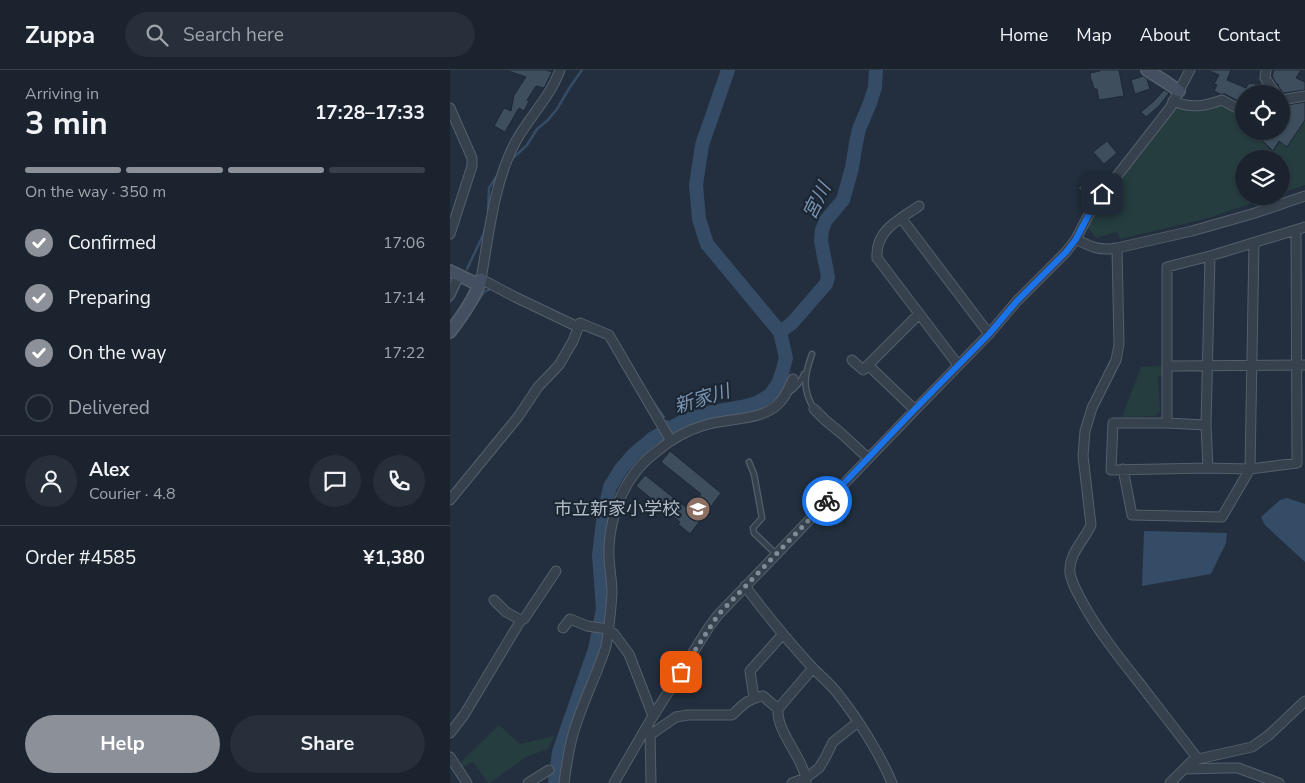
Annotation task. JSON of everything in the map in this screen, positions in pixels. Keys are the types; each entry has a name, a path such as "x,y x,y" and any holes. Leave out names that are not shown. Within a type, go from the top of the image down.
{"street":[{"path":"456,324 480,282 498,192 508,160 516,142 550,93 560,70"},
{"path":"1146,70 1166,82 1182,105 1196,107 1222,100 1235,107"},
{"path":"614,783 652,718 718,615 1066,252 1076,239 1102,194 1170,108 1190,70"},
{"path":"1266,70 1265,78 1270,85"},
{"path":"1290,98 1305,96"},
{"path":"450,108 472,158 472,166 450,234"},
{"path":"1076,239 1090,247 1105,250 1117,248 1192,231 1305,196"},
{"path":"919,206 885,231 876,248 877,258 958,366"},
{"path":"902,218 989,334"},
{"path":"1167,423 1167,268 1301,228 1301,365 1297,463 1250,469 1111,470 1113,424 1167,423 1206,426"},
{"path":"1123,469 1132,515 1222,517 1250,469 1254,243"},
{"path":"1117,248 1119,346 1116,360 1092,408 1085,431 1083,456 1091,525 1073,554 1070,574 1075,588 1093,622 1198,759"},
{"path":"1208,468 1206,426 1210,256"},
{"path":"450,295 454,273 480,282 578,326"},
{"path":"852,360 863,370 920,314"},
{"path":"450,500 518,417 538,387 559,365 573,341 580,323 609,336 671,441"},
{"path":"868,365 914,410"},
{"path":"1167,366 1301,365"},
{"path":"564,783 572,737 606,646 612,592 609,546 621,494 631,477 656,451 686,432 704,425 754,416 770,410 780,404 793,379"},
{"path":"814,410 868,458"},
{"path":"450,733 464,715 522,620 556,571"},
{"path":"745,586 783,634 837,692 886,767 892,783"},
{"path":"494,600 506,612 522,620"},
{"path":"564,628 570,619 587,626 608,629 629,654 652,718 650,735 651,783"},
{"path":"754,698 750,671 783,634"},
{"path":"778,709 813,668"},
{"path":"650,735 676,717 688,714 732,715 745,702 763,696 778,709 781,725 799,761 806,781"},
{"path":"1170,783 1191,762 1252,747 1269,735 1305,701"},
{"path":"792,783 806,781 819,768 833,742 858,722"},
{"path":"450,758 467,783"},
{"path":"1184,769 1238,768 1279,783"},
{"path":"528,783 549,770"}],"lane":[{"path":"785,395 796,387 802,379 812,354"},
{"path":"805,371 805,390 814,410"},
{"path":"750,462 762,518 754,528 754,533 776,554"}],"green space":[{"path":"1222,103 1235,110 1235,140 1260,140 1271,150 1235,150 1235,205 1246,205 1205,219 1120,239 1117,232 1096,238 1086,225 1113,185 1174,107 1198,111"},
{"path":"1297,118 1305,118 1305,185 1290,190 1290,150 1274,150 1281,140 1290,140 1290,128"},
{"path":"1162,366 1162,376 1158,376 1160,411 1156,416 1122,417 1141,367"},
{"path":"499,725 520,744 554,736 548,749 526,757 488,783 473,762 461,768 459,764"}],"water":[{"path":"1287,498 1305,504 1305,562 1265,525 1261,517 1280,500"},
{"path":"1144,531 1227,533 1226,543 1211,574 1142,586"}],"building":[{"path":"508,70 546,70 552,72 544,88 536,86 527,100 529,101 524,111 519,108 505,132 494,126 504,108 511,111 514,95 526,77"},
{"path":"1100,70 1119,70 1124,96 1099,100 1097,89 1094,89 1091,81 1090,73"},
{"path":"1207,70 1231,70 1227,80 1239,85 1235,85 1235,99 1214,91 1217,85 1214,84 1219,75"},
{"path":"1274,70 1301,70 1296,78 1305,82 1305,90 1290,92 1290,85 1279,85 1272,76"},
{"path":"1143,76 1147,79 1150,89 1135,94 1131,80"},
{"path":"1164,90 1169,93 1159,106 1146,117 1141,112"},
{"path":"1305,102 1305,120 1287,147 1279,141 1272,150 1261,140 1290,140 1290,104"},
{"path":"1107,141 1117,153 1104,164 1093,152"},
{"path":"1086,182 1091,191 1084,197 1078,187"},
{"path":"670,451 721,493 690,534 678,524 680,522 636,486 645,475 689,510 701,494 661,462"}],"waterway":[{"path":"511,160 527,145 537,129 557,109 582,70"},
{"name":"新家川","path":"555,783 559,752 595,649 603,609 599,555 604,513 610,487 621,469 633,455 653,438 683,421 707,413 757,403 770,395 778,384 786,358 780,332 707,244 699,219 696,185 702,145 728,70"},
{"name":"宮川","path":"780,332 792,323 826,284 828,277 821,241 822,230 826,220 843,200 852,168 859,129 875,87 876,70"},
{"path":"488,213 489,188 498,174"},
{"path":"467,269 485,228"},
{"path":"450,302 460,284"},
{"path":"476,304 484,292 492,288"},
{"path":"582,329 608,339"},
{"path":"651,399 664,417"},
{"name":"新家川","path":"667,421 671,427"}],"way so far":[{"path":"681,672 718,615 827,501"}],"place":[{"name":"市立新家小学校","path":"698,509"}],"route":[{"path":"827,501 1066,252 1076,239 1102,194"}]}
